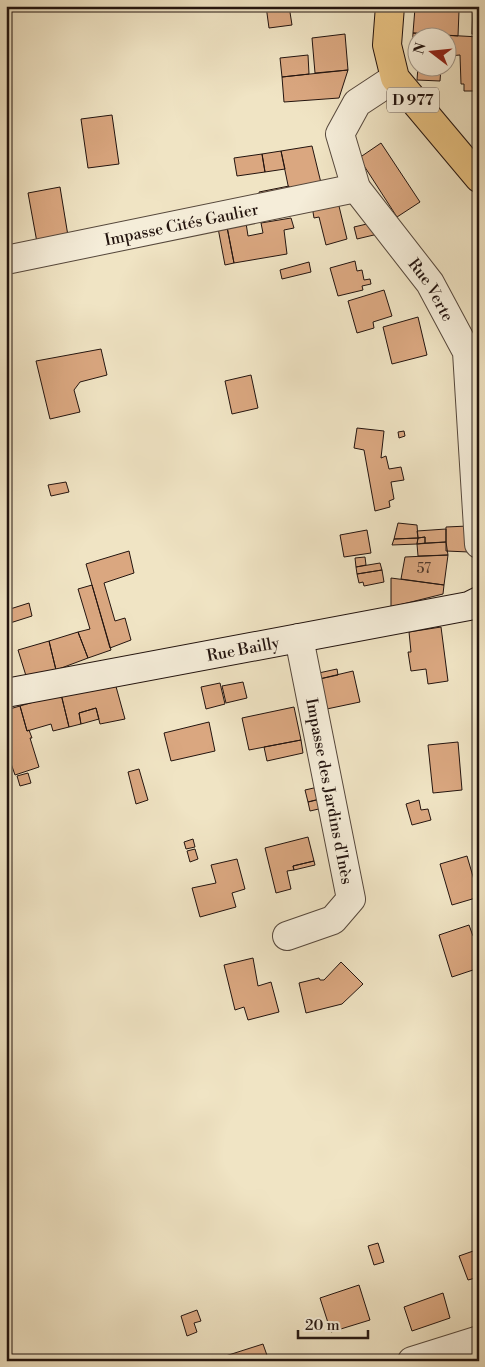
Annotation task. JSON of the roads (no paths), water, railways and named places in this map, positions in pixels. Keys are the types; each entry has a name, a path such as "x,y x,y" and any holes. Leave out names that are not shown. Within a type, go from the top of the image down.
{"main road":[{"name":"D 977","path":"390,6 387,45 395,78 479,178"}],"street":[{"name":"Rue Verte","path":"395,78 357,103 340,134 356,188 430,283 467,352 479,544"},
{"name":"Impasse Cités Gaulier","path":"6,260 356,188"},
{"name":"Rue Bailly","path":"6,692 469,606 479,601"},
{"name":"Impasse des Jardins d'Inès","path":"287,936 333,920 352,899 299,638"},
{"path":"412,1361 479,1340"}]}
